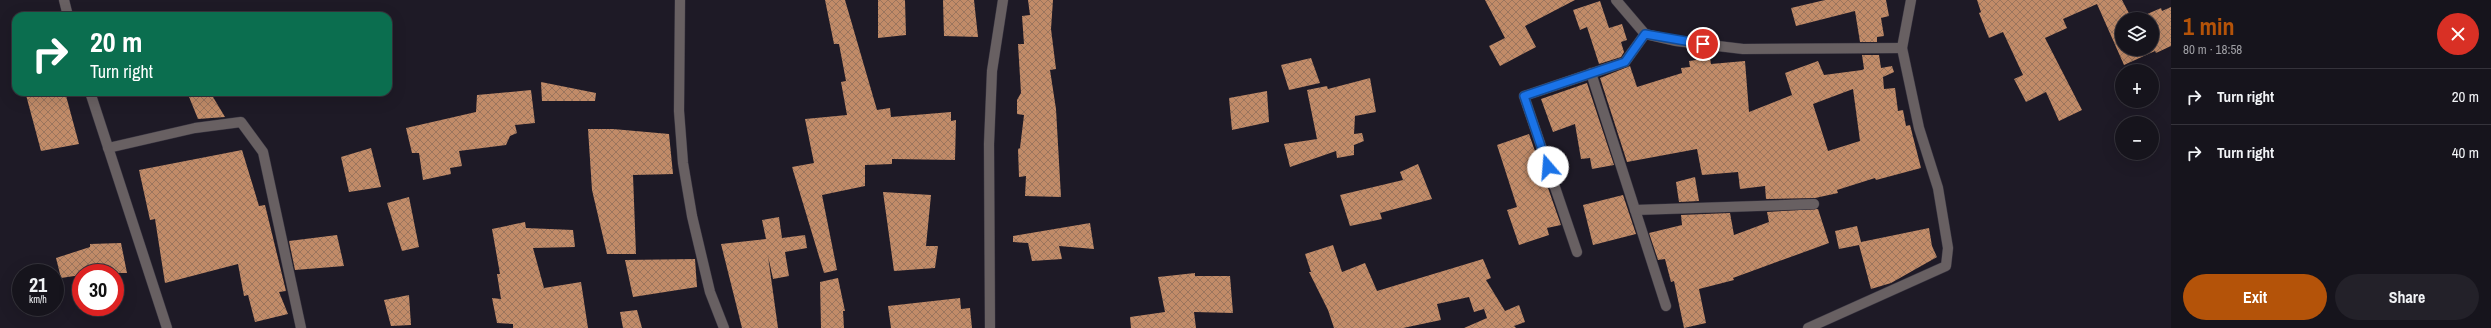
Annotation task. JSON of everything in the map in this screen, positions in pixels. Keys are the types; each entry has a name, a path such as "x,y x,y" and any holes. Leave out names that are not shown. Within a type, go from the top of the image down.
{"street":[{"path":"64,0 67,12"},
{"path":"680,0 680,111 683,163 692,216 710,292 724,328"},
{"path":"990,328 989,144 992,71 1003,0"},
{"path":"1616,0 1645,34 1676,41 1743,49 1902,48"},
{"path":"1808,328 1946,266 1948,248 1938,188 1919,128 1902,48 1911,0"},
{"path":"1577,252 1524,96 1625,62 1645,34"},
{"path":"1591,73 1666,306"},
{"path":"91,96 166,328"},
{"path":"108,148 195,128 241,122 263,152 301,328"},
{"path":"1635,210 1814,204"}],"building":[{"path":"825,0 845,0 877,110 890,108 891,117 951,112 951,121 956,120 955,160 892,159 892,164 865,165 865,186 822,195 837,270 824,273 792,167 814,163 805,119 847,115 841,82 846,81 839,44 834,44"},
{"path":"878,0 905,0 906,35 878,38"},
{"path":"943,0 974,0 978,37 944,36"},
{"path":"1028,0 1053,0 1051,29 1056,69 1050,70 1056,109 1061,197 1025,196 1026,176 1019,177 1018,149 1020,148 1024,115 1017,114 1017,100 1021,93 1018,44 1024,44 1022,16 1030,15"},
{"path":"1485,0 1575,0 1525,26 1536,47 1500,66 1489,46 1505,38"},
{"path":"1825,0 1886,0 1889,16 1881,18 1884,36 1877,37 1877,42 1860,42 1855,11 1796,26 1791,8"},
{"path":"1977,0 2122,0 2128,12 2115,12 2115,45 2097,4 2063,19 2067,28 2045,38 2082,110 2059,121 2046,92 2026,102 2014,79 2023,75 2003,32 1989,38 1979,13 1981,12"},
{"path":"1600,1 1609,28 1622,24 1627,40 1621,42 1624,52 1621,57 1599,64 1587,27 1580,30 1573,10"},
{"path":"2171,7 2171,46 2159,52 2159,12 2152,12 2161,8 2162,11"},
{"path":"1862,55 1879,55 1881,68 1892,66 1894,72 1883,77 1884,89 1895,88 1898,111 1903,110 1906,126 1910,125 1921,168 1876,180 1875,178 1837,190 1838,193 1815,198 1766,199 1765,186 1740,189 1738,172 1702,175 1697,149 1627,162 1600,78 1630,66 1637,87 1682,73 1681,68 1690,67 1689,61 1710,58 1711,64 1745,61 1749,112 1792,95 1785,73 1818,61 1824,75 1864,69","holes":["1853,89 1860,141 1828,151 1813,104"]},
{"path":"2120,56 2144,56 2126,64 2124,64"},
{"path":"1311,58 1320,83 1289,90 1281,65"},
{"path":"1370,78 1376,112 1355,116 1354,134 1362,133 1364,141 1354,145 1354,155 1337,158 1336,151 1290,167 1284,144 1317,139 1307,90 1327,86 1328,89"},
{"path":"541,82 596,93 595,101 542,101"},
{"path":"1587,83 1614,165 1592,169 1590,158 1581,159 1575,124 1553,132 1541,99"},
{"path":"531,90 535,123 515,125 517,133 510,136 506,145 459,151 462,166 450,168 451,174 423,180 419,153 412,153 406,128 476,112 477,95"},
{"path":"1267,91 1269,122 1232,130 1229,98"},
{"path":"26,96 66,96 79,144 41,151"},
{"path":"189,96 212,96 225,117 198,119"},
{"path":"588,129 613,129 669,134 673,174 633,175 636,254 607,254 592,190"},
{"path":"1529,134 1561,225 1547,228 1549,235 1519,245 1507,210 1517,207 1497,145"},
{"path":"371,148 381,187 349,192 341,157"},
{"path":"242,150 259,206 265,205 286,291 279,292 288,314 255,322 248,295 244,296 238,264 165,283 155,219 150,220 139,170"},
{"path":"1418,164 1432,199 1380,213 1382,219 1350,226 1340,195 1403,180 1400,172"},
{"path":"1695,177 1699,201 1679,202 1676,182"},
{"path":"883,192 931,195 926,246 938,246 935,268 894,271"},
{"path":"1623,195 1636,234 1593,245 1583,205"},
{"path":"409,197 419,247 402,251 387,203"},
{"path":"1818,209 1829,243 1733,278 1734,280 1699,289 1706,323 1684,328 1674,281 1671,282 1665,259 1658,260 1649,233 1682,225 1681,215 1730,213 1734,235 1769,222 1767,212"},
{"path":"779,217 782,238 805,235 807,248 785,252 789,276 773,279 768,256 778,328 742,328 721,244 766,239 762,220"},
{"path":"525,222 526,228 573,230 575,247 533,248 544,288 581,282 588,328 513,328 513,324 497,323 492,298 501,299 497,274 500,274 492,229"},
{"path":"1090,223 1094,249 1059,246 1062,259 1032,261 1028,243 1013,242 1013,236"},
{"path":"1857,226 1861,242 1929,228 1932,246 1937,257 1891,283 1871,289 1859,245 1839,249 1835,231"},
{"path":"337,235 344,266 295,270 289,241"},
{"path":"121,243 127,273 124,273 124,264 72,264 72,276 64,278 64,264 58,264 56,258 90,247 90,244"},
{"path":"1333,245 1342,272 1365,263 1377,291 1483,259 1491,278 1486,280 1505,311 1519,305 1525,322 1514,326 1516,328 1464,328 1487,318 1484,309 1474,312 1469,297 1437,304 1441,320 1403,328 1334,328 1328,310 1309,272 1311,272 1305,254"},
{"path":"695,259 697,287 633,297 625,260"},
{"path":"1195,273 1195,276 1230,276 1233,313 1194,312 1196,328 1131,328 1130,317 1165,312 1158,277"},
{"path":"838,278 845,311 843,311 844,328 821,328 820,282"},
{"path":"409,295 411,325 391,326 384,300"},
{"path":"960,298 961,309 970,308 972,328 891,328 888,306"},
{"path":"637,310 642,328 623,328 620,312"}],"route":[{"path":"1548,167 1524,96 1625,62 1645,34 1676,41 1703,44"}]}
